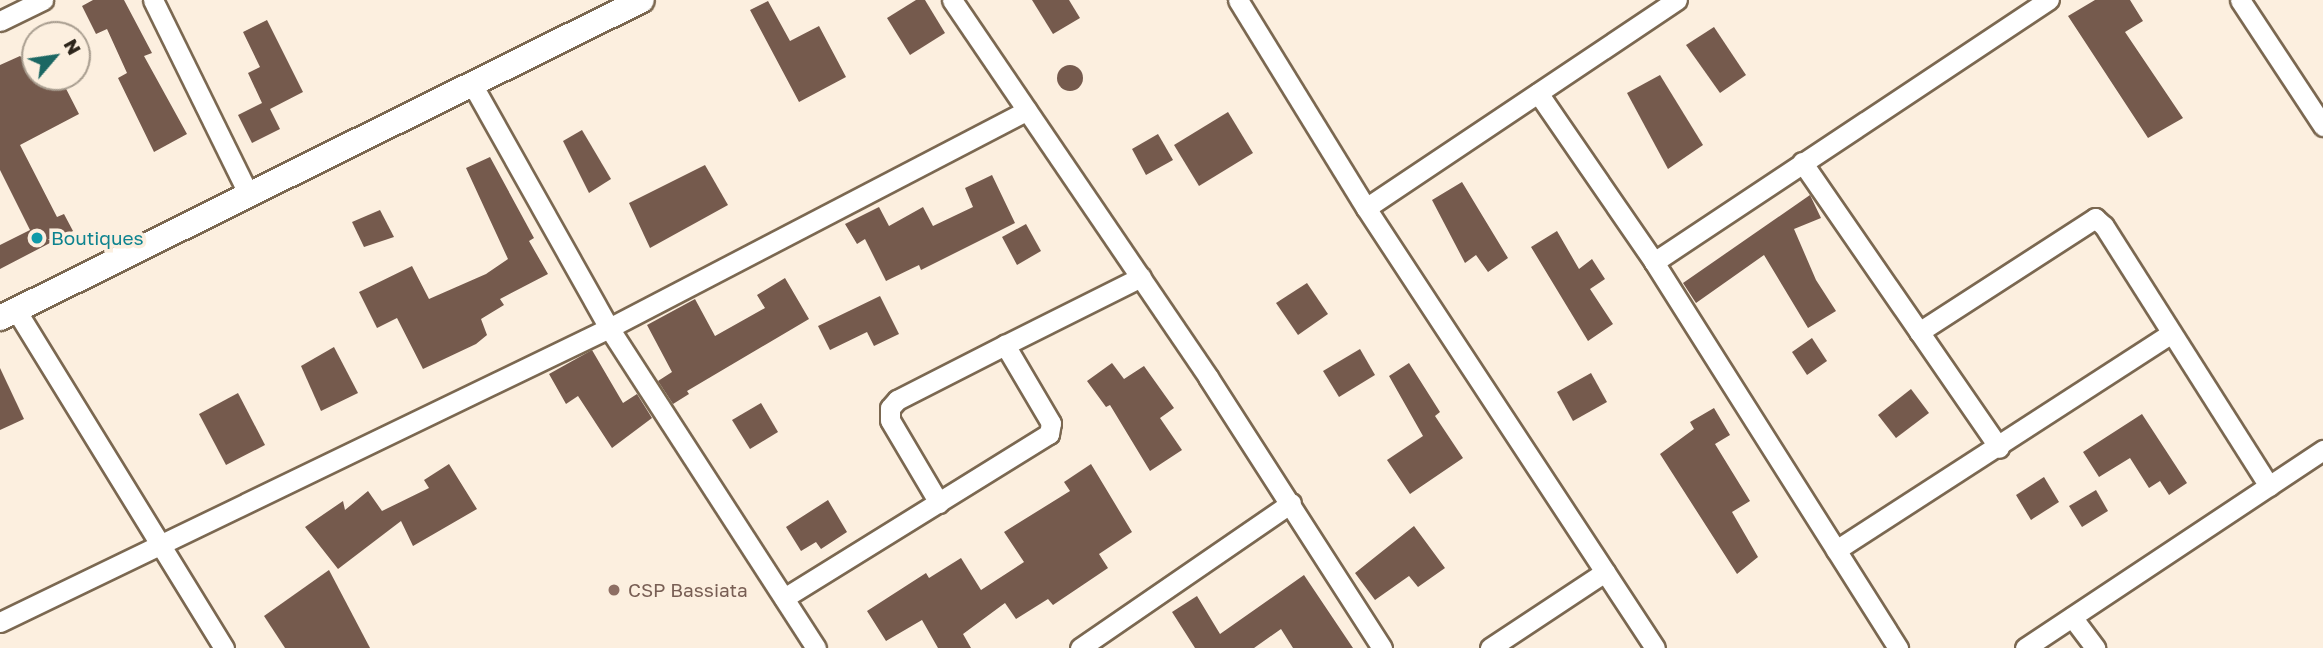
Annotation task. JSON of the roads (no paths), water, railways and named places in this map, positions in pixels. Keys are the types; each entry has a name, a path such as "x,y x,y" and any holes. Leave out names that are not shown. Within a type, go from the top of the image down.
{"street":[{"path":"0,21 43,0"},
{"path":"153,0 249,195"},
{"path":"224,648 8,314 642,0"},
{"path":"952,0 1142,277 1291,503 1382,648"},
{"path":"1238,0 1366,208 1656,648"},
{"path":"1366,208 1677,0"},
{"path":"1654,262 2049,0"},
{"path":"2240,0 2323,126"},
{"path":"472,84 609,328 816,648"},
{"path":"1538,93 1654,262 1898,648"},
{"path":"0,622 609,328 1027,110"},
{"path":"1802,162 1999,448"},
{"path":"1919,332 2095,218 2104,226 2170,334 2269,486"},
{"path":"939,502 890,420 890,408 897,400 1142,277"},
{"path":"1836,550 1999,448 2170,334"},
{"path":"784,598 1053,429 1005,345"},
{"path":"2025,648 2323,450"},
{"path":"1080,648 1291,503"},
{"path":"1490,648 1605,572"},
{"path":"2072,617 2095,648"}],"place":[{"name":"Boutiques","path":"37,238"},
{"name":"CSP Bassiata","path":"614,590"}]}
